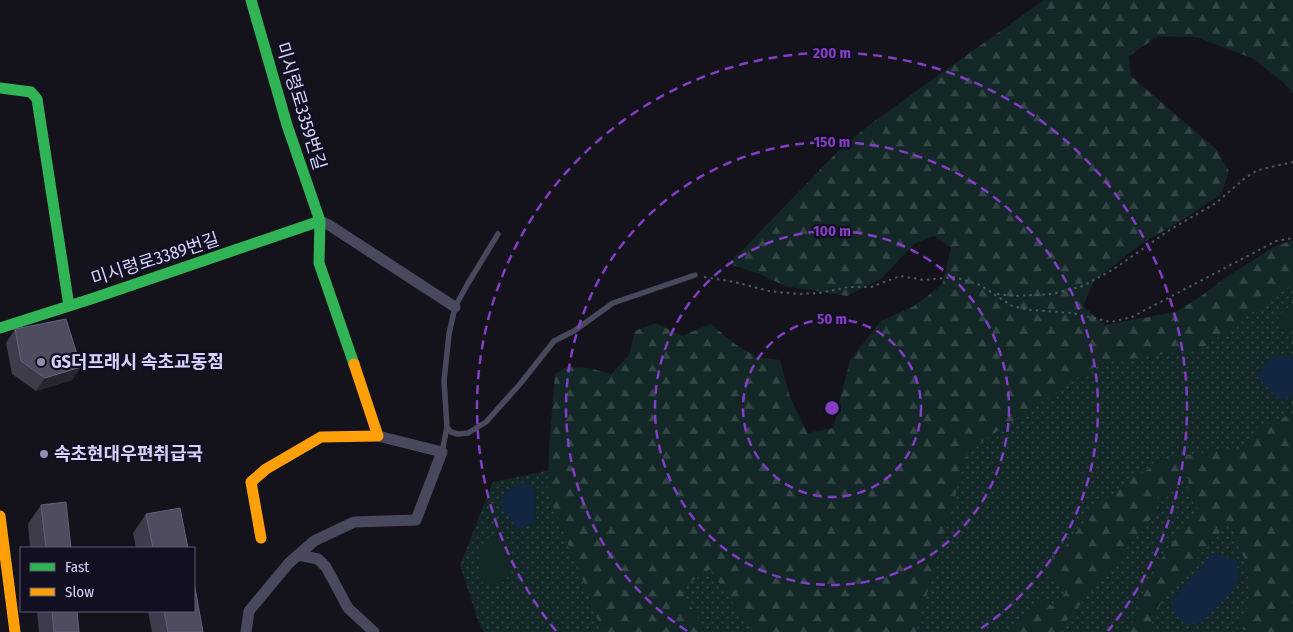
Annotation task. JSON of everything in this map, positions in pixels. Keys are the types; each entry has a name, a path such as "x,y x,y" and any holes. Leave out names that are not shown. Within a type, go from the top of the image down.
{"street":[{"name":"미시령로3359번길","path":"251,0 287,125 320,221"},
{"path":"0,88 31,92 38,99 68,306"},
{"name":"미시령로3389번길","path":"0,328 320,221"},
{"path":"378,436 319,263 320,221 455,307"},
{"path":"246,632 249,611 289,563 314,541 354,522 416,520 442,452 378,436 321,437 266,468 250,482 261,538"},
{"path":"0,516 4,586 15,632"},
{"path":"298,555 318,559 326,567 348,608 374,632"}],"lane":[{"path":"442,452 447,428 444,380 449,334 455,307 498,234"},
{"path":"447,428 451,432 458,434 468,433 486,422 520,384 554,341 564,334 574,331 613,303 695,275"}],"path":[{"path":"995,294 1016,296 1052,294 1083,286 1114,269 1171,229 1216,203 1245,178 1258,170 1293,162"},
{"path":"695,275 735,282 768,291 798,294 819,293 849,287 871,287 900,276 924,280 954,277 980,286 1012,306 1030,310 1072,313 1111,322 1132,317 1276,241 1293,238"}],"green space":[{"path":"1044,0 1293,0 1293,94 1284,83 1254,59 1196,37 1158,36 1129,56 1131,76 1216,149 1229,171 1221,194 1184,219 1141,244 1094,281 1083,306 1105,325 1175,312 1274,247 1293,240 1293,284 1201,349 1100,363 968,451 916,632 752,632 710,569 680,589 705,629 701,632 603,632 547,491 555,374 568,367 589,368 611,374 629,355 635,331 656,323 682,336 711,324 735,344 757,357 780,360 790,397 807,433 833,428 850,360 881,321 914,306 942,285 951,248 934,236 914,244 881,279 847,296 785,286 762,275 729,264 841,148 873,122"},
{"path":"1293,274 1293,632 898,632 953,449 1093,355"},
{"path":"1293,303 1293,329 1279,330 1278,316"},
{"path":"1293,414 1293,509 1291,511 1293,512 1293,596 1288,600 1293,604 1293,632 1250,632 1236,627 1249,603 1248,570 1236,534 1227,525 1166,593 1147,632 1129,632 1144,590 1167,549 1199,510 1187,494 1189,476 1181,474 1174,490 1158,496 1156,512 1057,632 1010,632 1020,618 1042,600 1056,608 1067,589 1051,573 1052,555 1061,553 1093,509 1134,477 1171,457 1230,449 1242,450 1258,426"},
{"path":"565,467 672,510 769,632 484,632 478,621 460,565 493,482"},
{"path":"501,535 510,547 510,575 498,586 483,586 480,567 482,551 488,538"}],"water":[{"path":"1276,356 1293,356 1293,397 1279,400 1257,376 1268,360"},
{"path":"523,482 533,487 536,512 534,524 517,529 501,506 506,491"},
{"path":"1213,553 1237,560 1239,578 1233,590 1201,623 1185,624 1174,612 1172,601"}],"building":[{"path":"66,319 81,367 45,378 21,361 15,329"},
{"path":"66,502 71,547 46,547 41,505"},
{"path":"180,508 188,547 153,547 146,514"},
{"path":"195,588 203,632 168,632 164,612 195,612"},
{"path":"52,612 77,612 79,632 54,632"}],"traffic: fast":[{"path":"251,0 287,125 320,221 319,263 354,364"},
{"path":"0,88 31,92 37,99 69,306"},
{"path":"0,328 320,221"}],"traffic: slow":[{"path":"261,538 251,482 266,469 321,437 378,436 354,364"},
{"path":"0,516 15,632"}],"place":[{"name":"GS더프래시 속초교동점","path":"41,362"},
{"name":"속초현대우편취급국","path":"44,454"}]}
